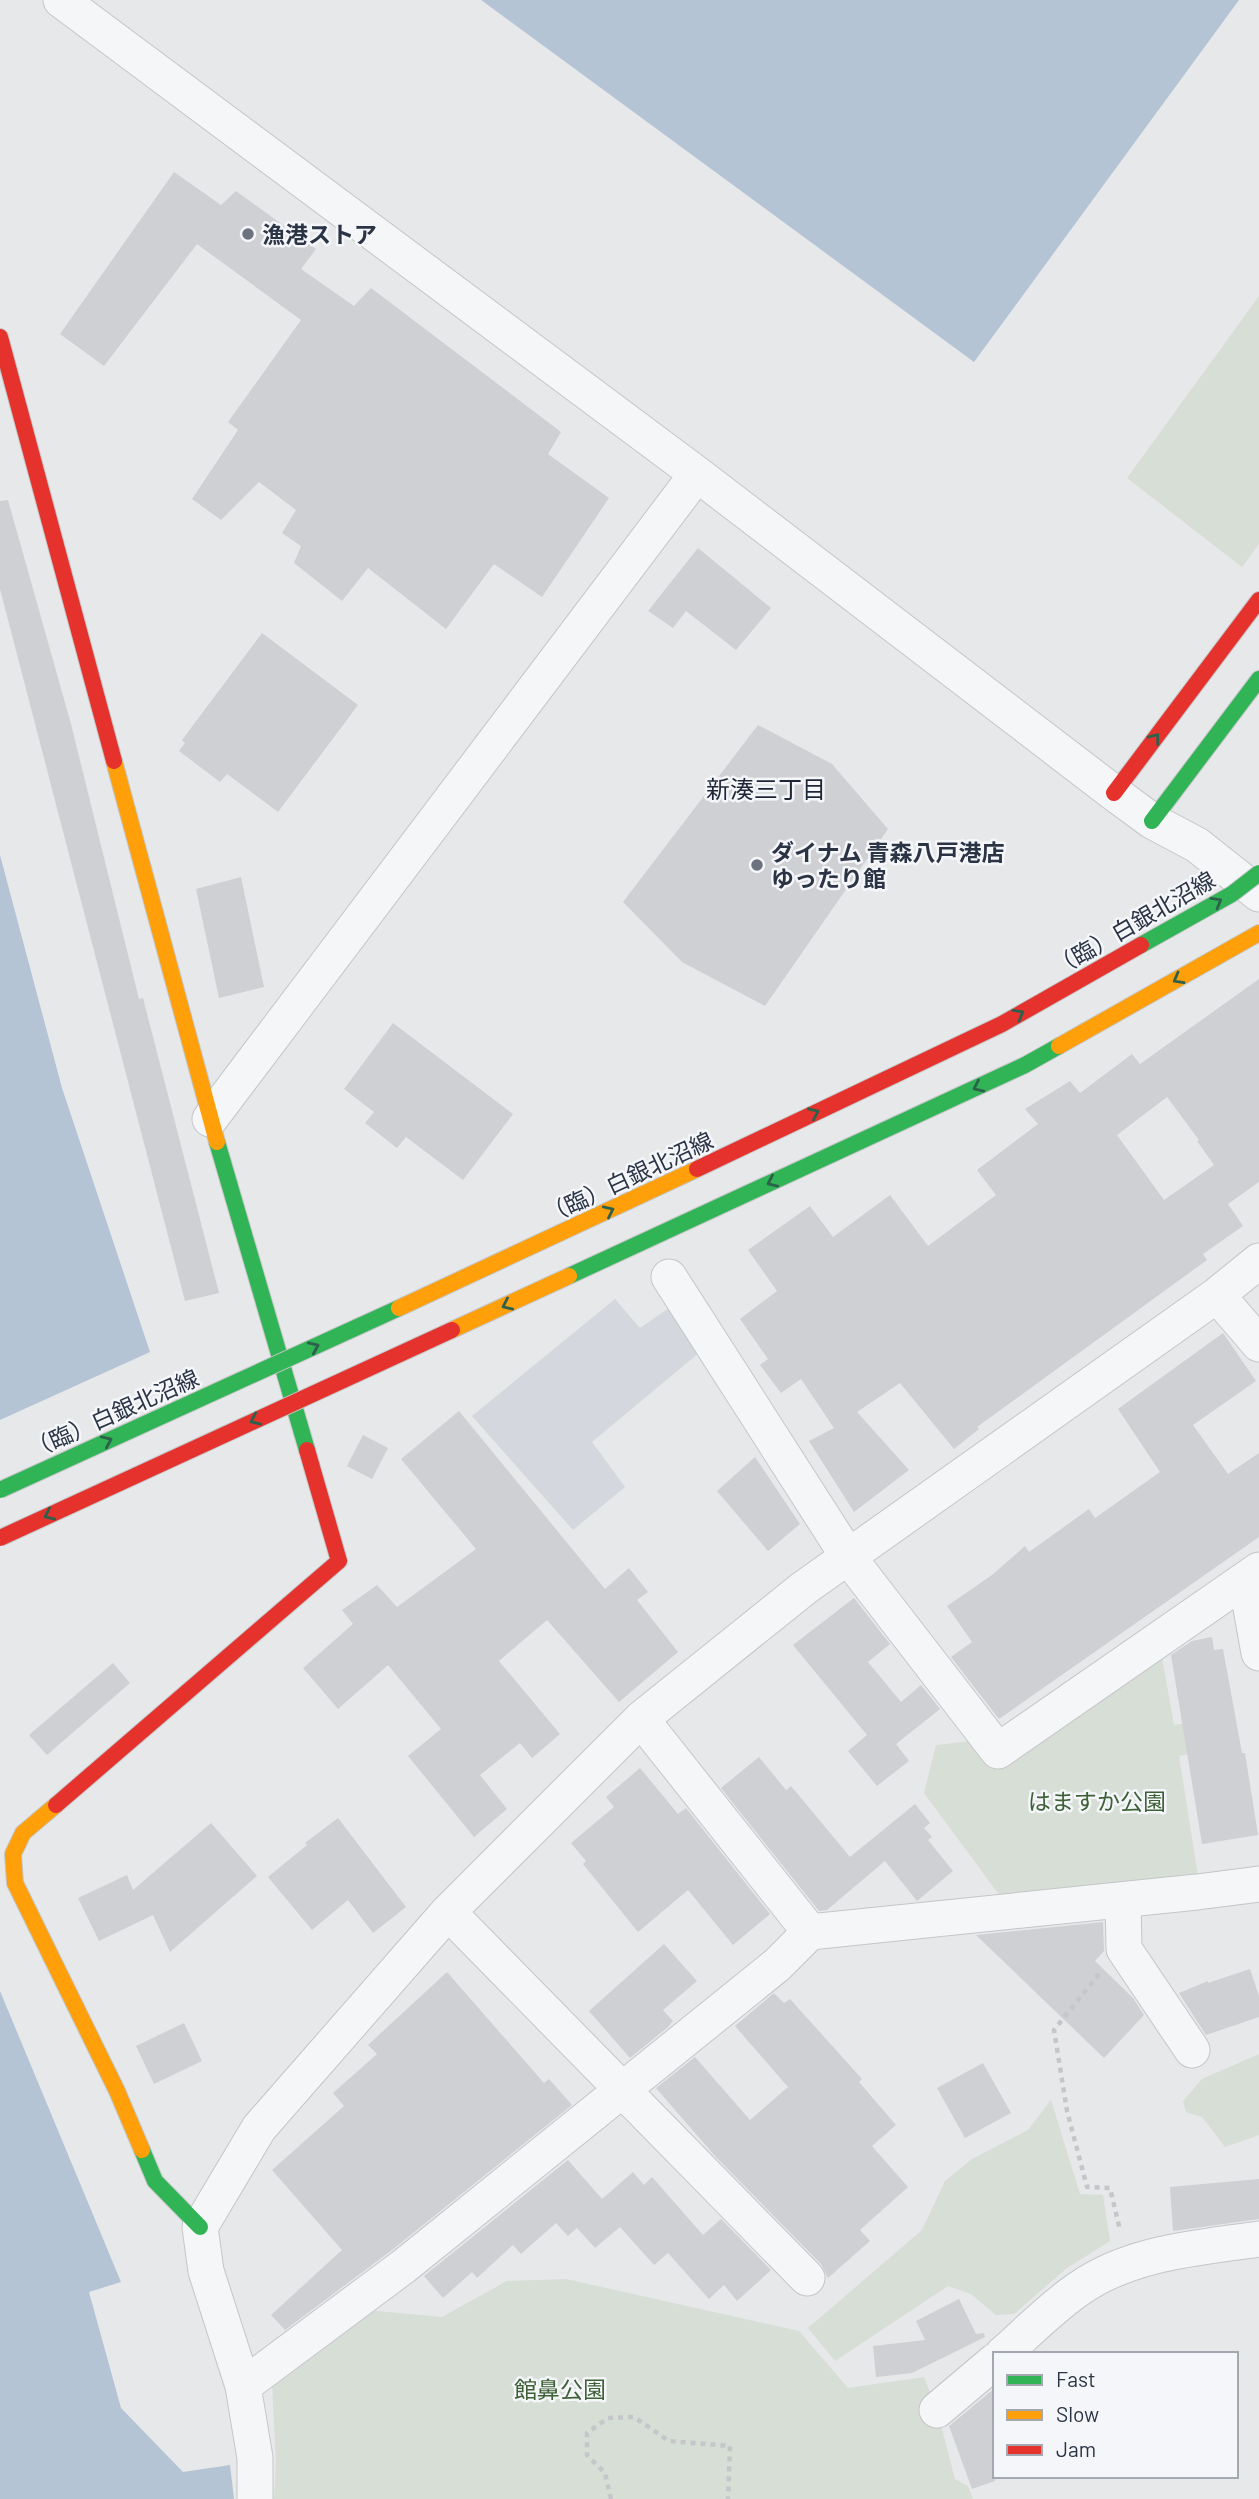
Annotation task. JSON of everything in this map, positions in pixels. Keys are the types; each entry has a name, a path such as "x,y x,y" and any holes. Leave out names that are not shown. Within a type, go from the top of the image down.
{"street":[{"path":"61,0 696,474 1114,793 1152,821 1197,845 1259,894"},
{"path":"0,337 210,1119 339,1561 23,1833 7,1852 15,1883 117,2091 155,2181 200,2227 206,2271 243,2386 255,2458 255,2499"},
{"path":"210,1119 696,474"},
{"path":"1114,793 1259,600"},
{"path":"1152,821 1259,679"},
{"name":"（臨）白銀北沼線","path":"0,1490 547,1241 1002,1024 1232,894 1259,873"},
{"path":"0,1538 1025,1065 1259,933"},
{"path":"200,2227 259,2128 448,1912 641,1719 804,1588 1217,1295 1259,1261"},
{"path":"669,1277 849,1558 998,1751 1252,1575 1259,1653"},
{"path":"1217,1295 1259,1344"},
{"path":"641,1719 810,1931"},
{"path":"243,2386 404,2266 777,1965 810,1931 1259,1884"},
{"path":"1123,1900 1124,1949 1192,2050"},
{"path":"448,1912 807,2278"},
{"path":"1005,2352 1080,2288 1128,2263 1172,2252 1259,2239"},
{"path":"937,2410 993,2363"}],"path":[{"path":"1124,1949 1106,1965 1054,2030 1067,2111 1087,2187 1110,2188 1128,2263"},
{"path":"611,2499 605,2473 587,2455 587,2433 608,2418 634,2417 669,2441 730,2446 728,2499"}],"shaded area":[{"path":"615,1299 640,1328 669,1308 700,1352 592,1442 625,1487 573,1530 472,1416"}],"green space":[{"path":"1259,296 1259,544 1242,567 1127,478"},
{"name":"はますか公園","path":"1161,1652 1174,1725 1220,1718 1222,1747 1179,1756 1198,1876 1000,1896 924,1793 936,1745 971,1741 992,1768"},
{"path":"1259,2054 1259,2135 1225,2147 1202,2117 1186,2112 1183,2101 1202,2079"},
{"path":"1051,2100 1080,2194 1103,2195 1110,2241 1067,2268 1014,2314 996,2315 971,2294 948,2286 835,2361 808,2328 922,2230 945,2181 972,2159 1028,2130"},
{"name":"館鼻公園","path":"566,2279 799,2331 848,2388 924,2377 937,2410 955,2479 968,2486 973,2499 274,2499 276,2462 272,2381 366,2310 442,2317 507,2281"}],"water":[{"path":"481,0 1239,0 974,362"},
{"path":"0,855 62,1088 150,1352 0,1420"},
{"path":"0,1991 121,2282 89,2292 121,2408 183,2472 230,2465 234,2499 0,2499"}],"building":[{"path":"174,172 221,205 236,191 316,249 301,269 354,306 371,288 561,432 548,454 609,498 542,597 494,564 446,629 368,568 342,601 294,563 301,546 282,533 296,510 259,482 221,520 192,499 238,430 228,422 301,320 197,244 104,366 60,334"},
{"path":"8,500 71,724 139,999 143,998 219,1293 185,1301 0,589 0,501"},
{"path":"698,548 771,608 736,650 686,611 673,628 648,611"},
{"path":"262,633 358,705 278,812 227,774 220,782 179,751 185,743 182,740"},
{"name":"ダイナム 青森八戸港店 ゆったり館","path":"758,725 832,764 888,829 765,1006 682,962 623,902"},
{"path":"241,877 264,987 219,998 196,889"},
{"path":"1259,979 1259,1182 1228,1204 1243,1226 1203,1254 1207,1260 977,1427 979,1429 954,1449 900,1383 857,1412 909,1470 854,1512 809,1441 834,1428 801,1379 781,1393 760,1365 768,1359 740,1319 777,1291 748,1250 810,1206 833,1237 890,1195 928,1246 996,1195 977,1170 1038,1124 1025,1109 1070,1081 1080,1093 1132,1054 1140,1064","holes":["1167,1097 1199,1140 1197,1141 1214,1165 1164,1200 1117,1135"]},
{"path":"393,1023 513,1114 463,1180 406,1137 397,1148 365,1123 374,1112 344,1089"},
{"path":"1223,1333 1256,1381 1193,1425 1228,1474 1259,1453 1259,1537 999,1719 951,1657 972,1642 947,1606 992,1575 1025,1546 1029,1552 1089,1509 1095,1518 1160,1472 1118,1409"},
{"path":"459,1411 605,1589 629,1568 648,1592 637,1600 678,1652 619,1702 547,1620 499,1661 560,1734 532,1758 520,1743 480,1775 507,1809 474,1837 408,1756 441,1729 388,1665 338,1709 303,1668 353,1624 342,1610 377,1585 397,1607 476,1549 401,1459"},
{"path":"363,1435 388,1448 372,1479 347,1466"},
{"path":"755,1457 800,1524 768,1551 717,1491"},
{"path":"854,1598 890,1644 868,1662 901,1702 921,1685 940,1709 896,1744 909,1761 877,1786 848,1751 867,1735 793,1645"},
{"path":"1212,1637 1214,1650 1223,1649 1242,1753 1245,1753 1258,1835 1202,1844 1171,1655 1192,1641"},
{"path":"113,1663 130,1683 47,1755 29,1735"},
{"path":"759,1757 786,1790 791,1786 850,1857 915,1804 930,1823 924,1828 932,1837 928,1840 953,1871 917,1901 885,1861 827,1910 819,1911 721,1788"},
{"path":"640,1768 678,1814 686,1808 770,1914 733,1945 688,1890 638,1932 583,1864 586,1861 571,1843 614,1807 606,1797"},
{"path":"338,1818 406,1907 373,1933 348,1900 312,1930 268,1877 307,1845 305,1843"},
{"path":"211,1823 257,1876 170,1952 153,1915 99,1941 78,1898 127,1875 133,1890"},
{"path":"1103,1922 1104,1951 1095,1961 1133,1998 1144,2015 1104,2058 976,1935"},
{"path":"664,1944 697,1981 663,2010 673,2021 668,2027 630,2058 589,2011"},
{"path":"1250,1969 1259,1996 1259,2017 1206,2035 1179,1993"},
{"path":"447,1972 544,2083 549,2079 572,2105 392,2250 285,2330 271,2315 342,2250 272,2170 344,2106 333,2093 377,2054 368,2045"},
{"path":"774,1993 784,2003 790,1999 862,2079 859,2082 896,2125 872,2146 908,2187 860,2230 870,2241 828,2278 821,2264 715,2156 656,2088 695,2057 750,2120 788,2087 735,2026"},
{"path":"184,2023 202,2061 154,2084 136,2046"},
{"path":"983,2063 1011,2113 965,2138 937,2088"},
{"path":"568,2160 602,2199 633,2172 644,2185 652,2177 703,2235 721,2219 771,2270 737,2301 724,2285 709,2299 668,2253 654,2265 620,2227 595,2248 577,2228 568,2236 556,2223 521,2254 513,2245 477,2278 472,2272 443,2298 424,2276"},
{"path":"1259,2179 1259,2219 1173,2231 1170,2187"},
{"path":"959,2299 976,2334 984,2333 985,2337 912,2373 876,2377 873,2346 925,2340 916,2321"},
{"path":"993,2390 995,2481 972,2489 949,2426"}],"traffic: fast":[{"path":"1152,821 1259,679"},
{"path":"1141,945 1232,894 1259,873"},
{"path":"569,1276 1025,1065 1059,1046"},
{"path":"217,1142 307,1450"},
{"path":"0,1490 399,1308"},
{"path":"142,2150 155,2181 200,2227"}],"traffic: slow":[{"path":"114,761 217,1142"},
{"path":"1059,1046 1259,933"},
{"path":"399,1308 697,1169"},
{"path":"452,1330 569,1276"},
{"path":"56,1805 23,1833 13,1854 15,1883 117,2091 142,2150"}],"traffic: jam":[{"path":"0,337 114,761"},
{"path":"1114,793 1259,600"},
{"path":"697,1169 1002,1024 1141,945"},
{"path":"0,1538 452,1330"},
{"path":"56,1805 339,1561 307,1450"}],"place":[{"name":"漁港ストア","path":"248,234"},
{"name":"ダイナム 青森八戸港店 ゆったり館","path":"757,865"}],"district":[{"name":"新湊三丁目","path":"766,788"}]}
